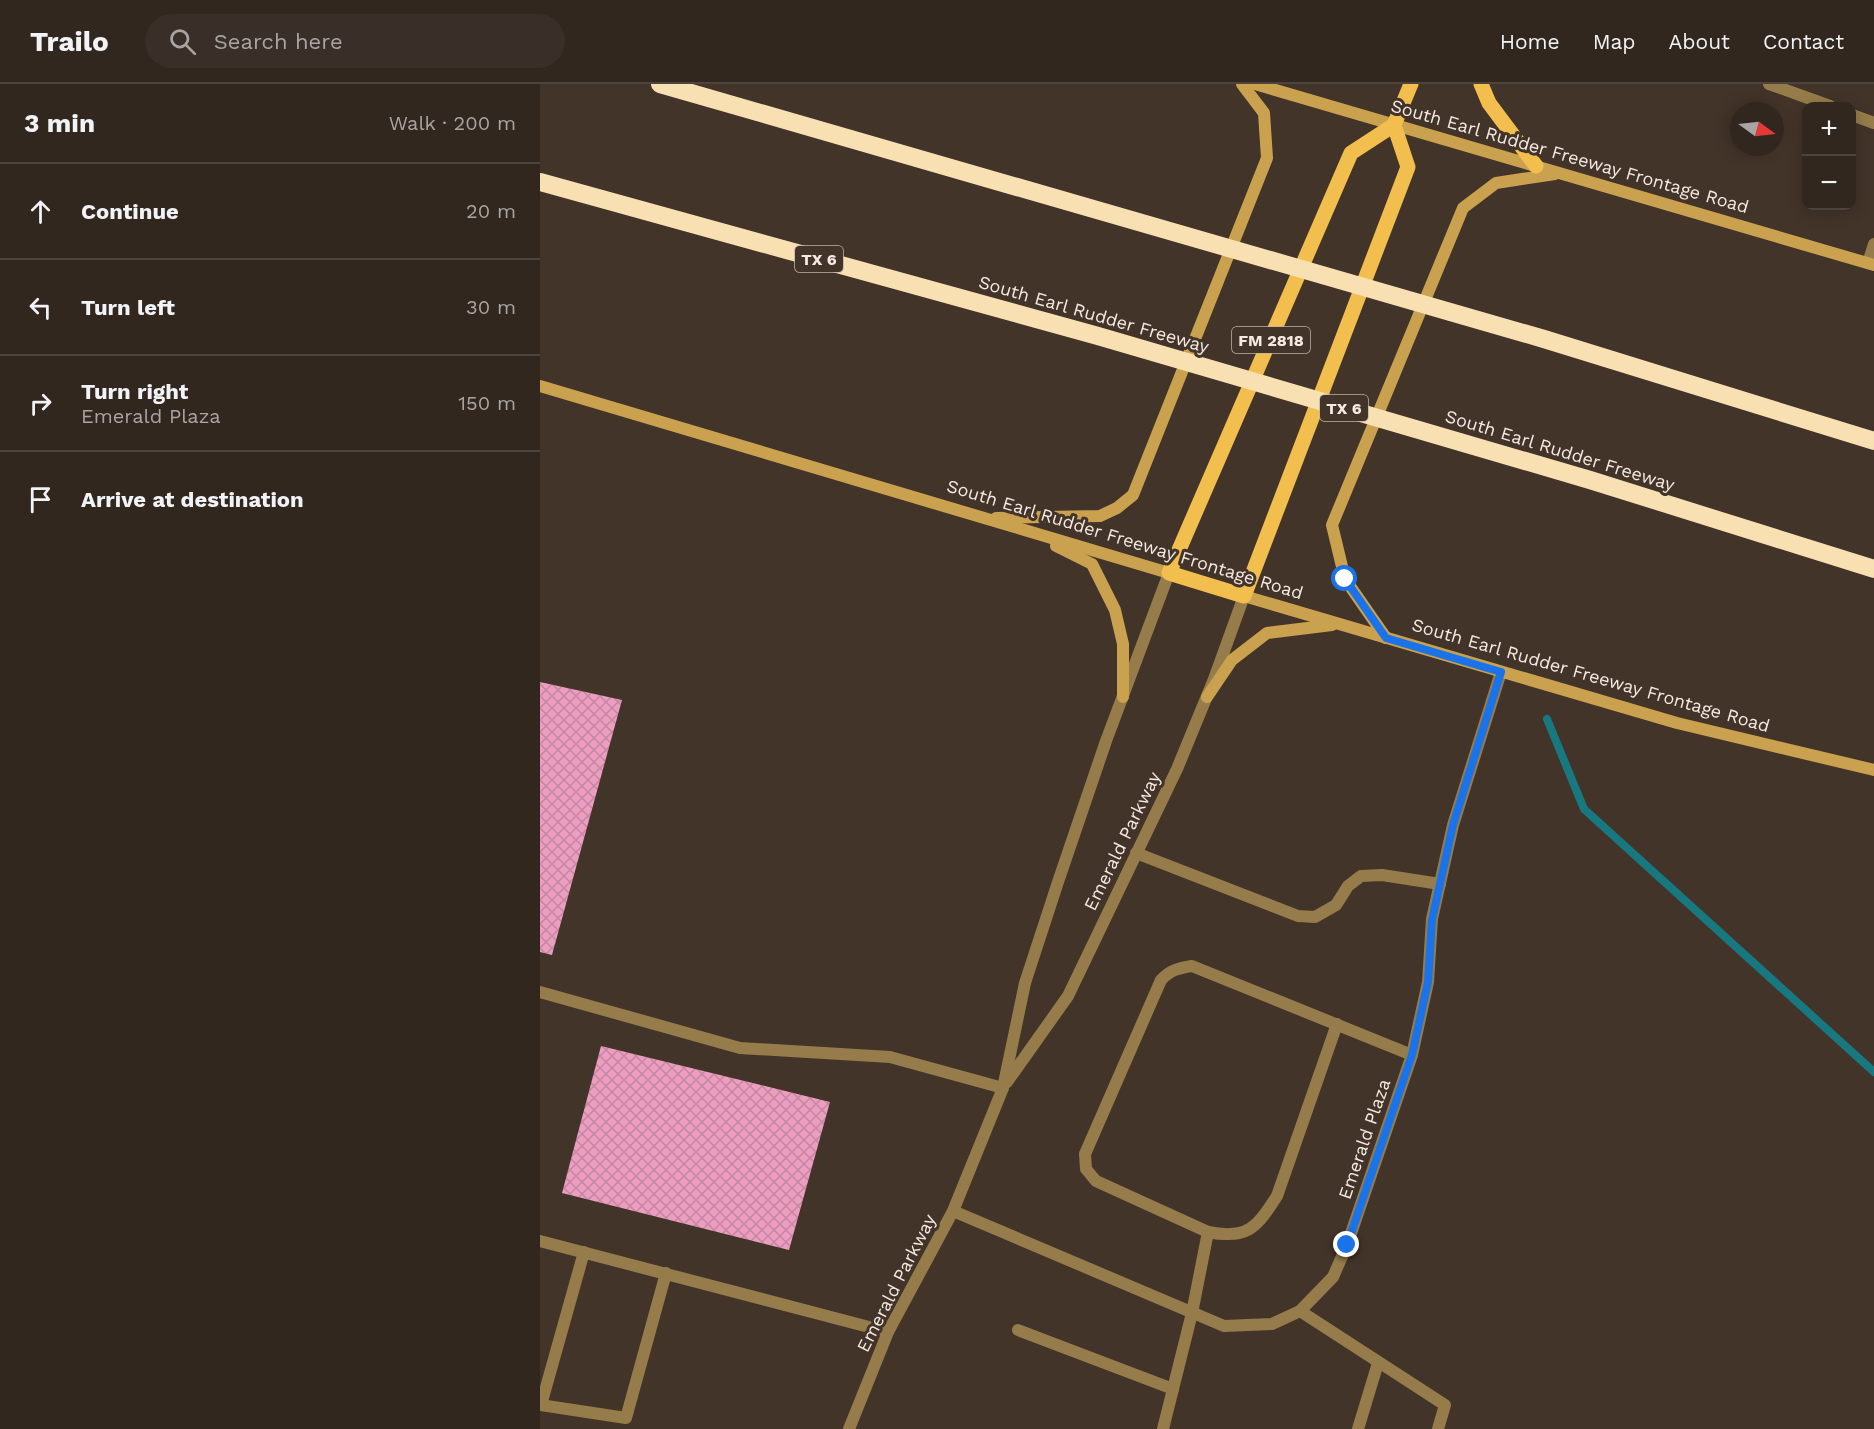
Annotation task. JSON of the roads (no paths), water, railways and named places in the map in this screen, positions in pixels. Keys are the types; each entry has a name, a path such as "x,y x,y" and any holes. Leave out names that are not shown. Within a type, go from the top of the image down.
{"highway":[{"path":"660,84 1544,339 1874,441"},
{"path":"690,84 754,111"},
{"name":"South Earl Rudder Freeway","path":"540,182 1098,336 1590,480 1874,569"}],"main road":[{"path":"986,518 1100,516 1133,495 1267,158 1264,113 1242,84"},
{"name":"South Earl Rudder Freeway Frontage Road","path":"1255,84 1871,264"},
{"path":"1395,125 1411,84"},
{"path":"1481,84 1489,103 1536,166"},
{"name":"FM 2818","path":"1170,573 1351,153 1395,125 1408,167 1244,596"},
{"path":"1386,638 1345,579 1332,525 1463,208 1496,183 1559,173"},
{"name":"South Earl Rudder Freeway Frontage Road","path":"540,386 1677,723 1874,770"},
{"path":"1029,532 1092,564 1115,610 1123,644 1123,697"},
{"path":"1207,696 1232,660 1267,633 1339,624"}],"street":[{"path":"1772,84 1819,102"},
{"path":"1856,117 1874,123"},
{"path":"1871,264 1874,244"},
{"name":"Emerald Parkway","path":"849,1429 888,1332 953,1211 1003,1088 1025,983 1123,697 1170,573"},
{"name":"Emerald Parkway","path":"1003,1088 1068,996 1177,769 1244,596"},
{"name":"Emerald Plaza","path":"953,1211 1224,1326 1272,1324 1300,1311 1333,1277 1347,1245 1412,1055 1428,982 1432,920 1453,825 1501,672"},
{"path":"1136,853 1299,916 1315,917 1336,905 1348,886 1361,876 1382,875 1440,884"},
{"path":"1337,1024 1277,1196 1264,1218 1246,1233 1222,1235 1208,1232 1096,1181 1086,1169 1085,1154 1161,980 1168,972 1181,967 1192,966 1337,1024 1412,1055"},
{"path":"540,993 740,1048 890,1057 1003,1088"},
{"path":"1163,1429 1192,1313 1208,1232"},
{"path":"540,1241 888,1332"},
{"path":"584,1252 541,1405 626,1418 666,1273"},
{"path":"1300,1311 1445,1405 1438,1429"},
{"path":"1017,1330 1173,1389"},
{"path":"1358,1429 1378,1363"}],"waterway":[{"path":"1547,719 1584,809 1874,1072"}]}
